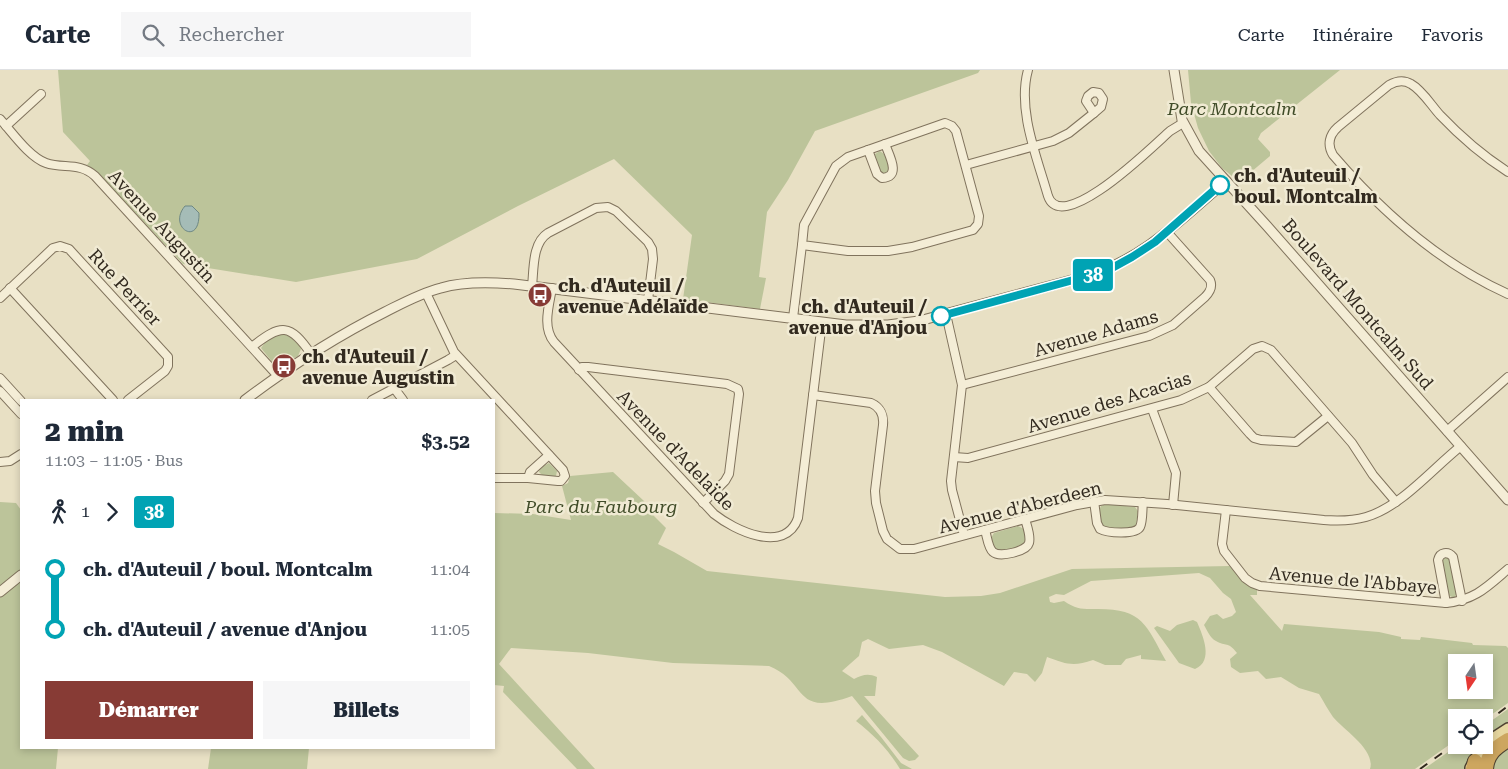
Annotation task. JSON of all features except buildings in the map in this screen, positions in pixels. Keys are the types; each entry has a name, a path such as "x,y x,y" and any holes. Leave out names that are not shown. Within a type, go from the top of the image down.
{"highway":[{"path":"1476,767 1487,760 1491,753 1508,740"}],"main road":[{"path":"1476,767 1485,744 1508,729"}],"street":[{"path":"1028,70 1024,98 1027,119 1049,200 1054,205 1064,207 1085,199 1108,186 1170,131 1183,123"},
{"name":"Boulevard Montcalm Sud","path":"1174,70 1183,123 1195,146 1508,500"},
{"path":"1508,172 1462,137 1416,87 1404,81 1393,83 1338,126 1332,133 1330,141 1330,149 1333,156 1385,211 1448,260 1487,284 1508,294"},
{"path":"6,126 41,94"},
{"path":"966,165 1034,147 1064,136 1094,113"},
{"name":"Avenue Augustin","path":"0,119 31,153 41,161 54,165 79,167 91,173 253,346 278,376"},
{"path":"792,318 804,225 836,166 844,159 941,124 948,124 956,131 980,220 976,228 970,232 912,247 880,251 848,251 802,245"},
{"path":"868,150 877,174 882,178 889,178 894,169 884,144"},
{"path":"246,399 311,354 370,320 426,293 467,284 501,283 552,288 854,325 888,325 912,322 1105,270 1138,254 1167,232 1226,181"},
{"path":"532,286 537,249 542,238 593,210 600,207 608,207 616,211 648,242 652,249 653,259 648,300"},
{"name":"Avenue Adams","path":"962,384 1149,336 1173,325 1210,292 1212,286 1210,280 1167,232"},
{"name":"Rue Perrier","path":"0,298 53,248 60,246 71,251 168,357 168,366 165,371 129,399"},
{"path":"10,288 112,399"},
{"name":"Avenue d'Adelaïde","path":"552,288 547,326 548,334 554,342 703,503 725,523 741,531 773,538 789,532 796,522 822,322"},
{"path":"426,293 456,355 563,470 565,476 558,481 528,478 495,478"},
{"path":"946,314 962,384 952,490 964,535"},
{"path":"253,346 269,333 280,330 298,336 311,354"},
{"name":"Avenue des Acacias","path":"954,457 968,458 1152,410 1181,400 1209,387 1258,346 1264,346 1271,350 1354,445 1373,475 1396,502"},
{"path":"374,399 456,355"},
{"path":"579,370 582,367 588,367 731,385 738,389 739,394 729,474 725,481 703,503"},
{"path":"1447,431 1508,377"},
{"path":"0,378 20,400"},
{"path":"1209,387 1250,434 1258,439 1296,442 1328,416"},
{"path":"394,388 402,399"},
{"path":"0,391 20,413"},
{"name":"Avenue d'Aberdeen","path":"813,395 871,403 882,413 884,421 875,499 883,531 890,542 900,549 908,550 1094,501 1143,502 1342,521 1371,515 1396,502 1461,446"},
{"path":"1152,410 1176,473 1173,505"},
{"path":"0,462 10,461 20,455"},
{"path":"528,478 530,472 549,455"},
{"path":"1094,501 1097,523 1100,529 1107,532 1136,531 1140,527 1143,502"},
{"name":"Avenue de l'Abbaye","path":"1226,510 1222,544 1224,551 1245,578 1256,585 1446,603 1462,601 1481,592 1508,569"},
{"path":"985,530 992,551 996,554 1004,555 1025,548 1028,545 1029,537 1025,519"},
{"name":"Avenue de l'Abbaye","path":"1446,603 1438,560 1445,553 1453,557 1462,601"},
{"path":"0,592 20,576"}],"green space":[{"path":"58,70 980,70 978,73 815,131 788,180 767,212 759,277 766,278 760,309 683,299 692,235 614,159 518,206 417,259 296,282 183,264 96,171 87,165 90,161 63,132"},
{"name":"Parc Montcalm","path":"1188,70 1340,70 1261,133 1258,139 1270,152 1270,156 1238,183 1233,175 1222,168 1209,151 1198,128 1191,103"},
{"path":"880,151 884,154 890,169 887,174 881,172 876,162 875,154"},
{"path":"277,334 292,337 298,342 301,349 298,356 280,366 273,363 261,348 267,340"},
{"path":"549,463 557,471 556,476 543,476 539,472 540,468"},
{"name":"Parc du Faubourg","path":"613,472 644,501 649,511 666,528 658,544 707,571 945,597 981,596 1000,593 1072,569 1230,566 1244,582 1257,589 1257,595 1250,595 1282,631 1284,624 1379,632 1401,637 1401,639 1420,640 1421,637 1472,643 1473,645 1506,646 1508,648 1508,703 1493,714 1493,709 1448,709 1448,746 1415,769 1370,769 1371,762 1364,748 1333,717 1319,694 1299,688 1281,677 1266,679 1258,671 1240,673 1231,667 1230,659 1237,653 1229,646 1214,640 1204,625 1210,616 1217,614 1223,619 1232,616 1236,612 1231,599 1210,578 1199,573 1091,581 1064,595 1056,594 1049,597 1050,602 1054,603 1064,601 1080,608 1113,610 1134,616 1148,629 1166,661 1141,659 1141,655 1126,659 1121,665 1105,665 1093,660 1070,664 1047,657 1042,673 1035,682 1027,674 1014,672 1004,686 942,652 923,645 889,649 868,639 862,642 859,656 842,671 854,679 865,675 877,677 875,696 864,696 919,756 915,760 909,761 903,758 852,696 833,702 819,703 810,700 782,673 769,666 673,663 588,653 511,648 499,664 595,769 577,769 503,692 504,686 495,685 495,513 533,514 571,520 562,486 568,483 570,476"},
{"path":"0,502 16,503 20,509 20,570 0,586"},
{"path":"1106,504 1135,507 1138,511 1136,526 1130,529 1104,528 1100,520 1099,511 1101,506"},
{"path":"1018,526 1024,529 1026,540 1022,546 1002,552 994,549 991,538 994,533"},
{"path":"1446,557 1451,560 1457,593 1454,598 1448,595 1442,561"},
{"path":"20,582 20,749 58,749 56,769 0,769 0,597"},
{"path":"1193,620 1197,622 1202,634 1206,654 1201,665 1195,669 1179,663 1154,628 1157,626 1170,631 1177,625"},
{"path":"1508,709 1508,723 1493,734 1493,720"},
{"path":"862,715 901,763 912,769 900,769 880,743 856,721"},
{"path":"1508,747 1508,769 1492,769 1496,756"},
{"path":"211,749 309,749 307,769 208,769"},
{"path":"1448,752 1448,754 1474,754 1465,769 1424,769"}],"water":[{"path":"185,206 192,206 199,213 198,224 195,230 190,232 182,227 180,221 180,214"}],"railway":[{"path":"1493,717 1508,706"},
{"path":"1420,769 1448,749"}],"bus line":[{"name":"38","path":"941,316 1112,268 1155,242 1220,185"}],"place":[{"name":"ch. d'Auteuil / boul. Montcalm","path":"1220,185"},
{"name":"ch. d'Auteuil / avenue Adélaïde","path":"540,295"},
{"name":"ch. d'Auteuil / avenue d'Anjou","path":"941,316"},
{"name":"ch. d'Auteuil / avenue Augustin","path":"284,366"}]}
